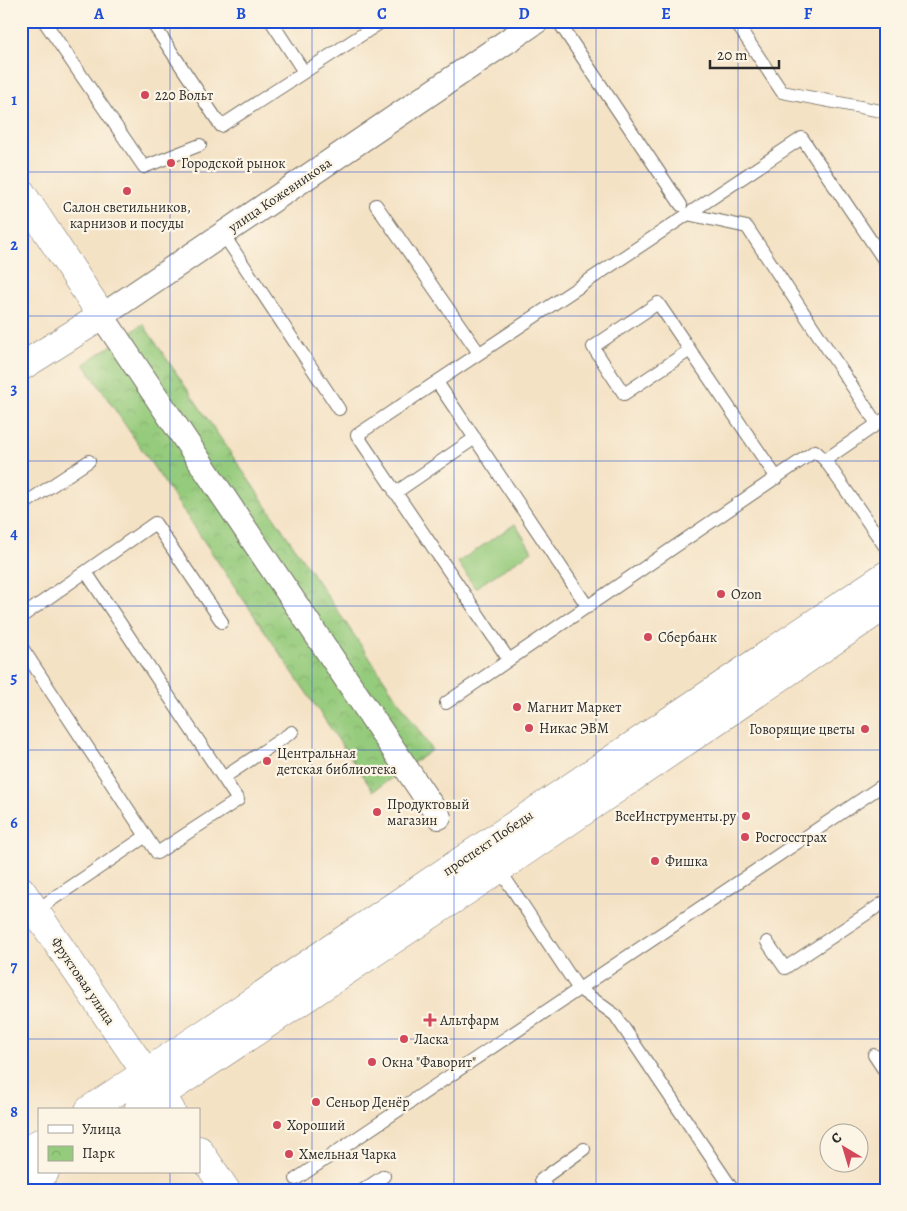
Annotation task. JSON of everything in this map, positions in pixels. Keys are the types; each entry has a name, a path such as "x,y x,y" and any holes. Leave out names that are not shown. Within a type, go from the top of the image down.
{"main road":[{"path":"21,192 102,316"},
{"name":"улица Кожевникова","path":"21,367 102,316"},
{"name":"проспект Победы","path":"92,1108 886,575"},
{"name":"проспект Победы","path":"145,1108 166,1102 499,869 886,605"},
{"name":"Фруктовая улица","path":"28,901 166,1102"},
{"path":"21,1155 38,1144"},
{"path":"200,1151 226,1190"},
{"path":"21,1188 42,1174"}],"street":[{"name":"улица Кожевникова","path":"102,316 537,21"},
{"path":"102,316 439,817"}],"lane":[{"path":"44,21 144,167 200,145"},
{"path":"151,21 221,126 383,21"},
{"path":"271,21 304,72"},
{"path":"558,21 684,209 747,227 881,421 824,460"},
{"path":"735,21 782,92 886,112"},
{"path":"509,660 357,435 479,354 684,209 802,138 886,263"},
{"path":"376,205 479,354"},
{"path":"223,234 339,409"},
{"path":"690,350 624,394 593,347 658,303 690,350 777,478"},
{"path":"437,382 588,607"},
{"path":"395,492 475,438"},
{"path":"446,703 815,451 824,460 886,548"},
{"path":"21,506 88,461"},
{"path":"21,617 155,523 222,622"},
{"path":"21,646 157,853 238,800 86,572"},
{"path":"223,778 292,732"},
{"path":"296,1179 886,783"},
{"path":"28,901 146,836"},
{"path":"499,869 578,988 615,1015 733,1190"},
{"path":"768,942 786,968 886,901"},
{"path":"874,1055 886,1073"},
{"path":"548,1190 541,1180 584,1149"},
{"path":"363,1190 384,1176"}],"green space":[{"path":"143,324 432,750 373,791 84,364"},
{"path":"515,524 532,551 475,588 458,562"}],"place":[{"name":"220 Вольт","path":"145,95"},
{"name":"Городской рынок","path":"171,163"},
{"name":"Салон светильников, карнизов и посуды","path":"127,191"},
{"name":"Ozon","path":"721,594"},
{"name":"Сбербанк","path":"648,637"},
{"name":"Магнит Маркет","path":"517,707"},
{"name":"Никас ЭВМ","path":"529,728"},
{"name":"Говорящие цветы","path":"865,729"},
{"name":"Центральная детская библиотека","path":"267,761"},
{"name":"Продуктовый магазин","path":"377,812"},
{"name":"ВсеИнструменты.ру","path":"746,816"},
{"name":"Росгосстрах","path":"745,837"},
{"name":"Фишка","path":"655,861"},
{"name":"Альтфарм","path":"430,1020"},
{"name":"Ласка","path":"404,1039"},
{"name":"Окна \"Фаворит\"","path":"372,1062"},
{"name":"Сеньор Денёр","path":"316,1102"},
{"name":"Хороший","path":"277,1125"},
{"name":"Хмельная Чарка","path":"289,1154"}]}
